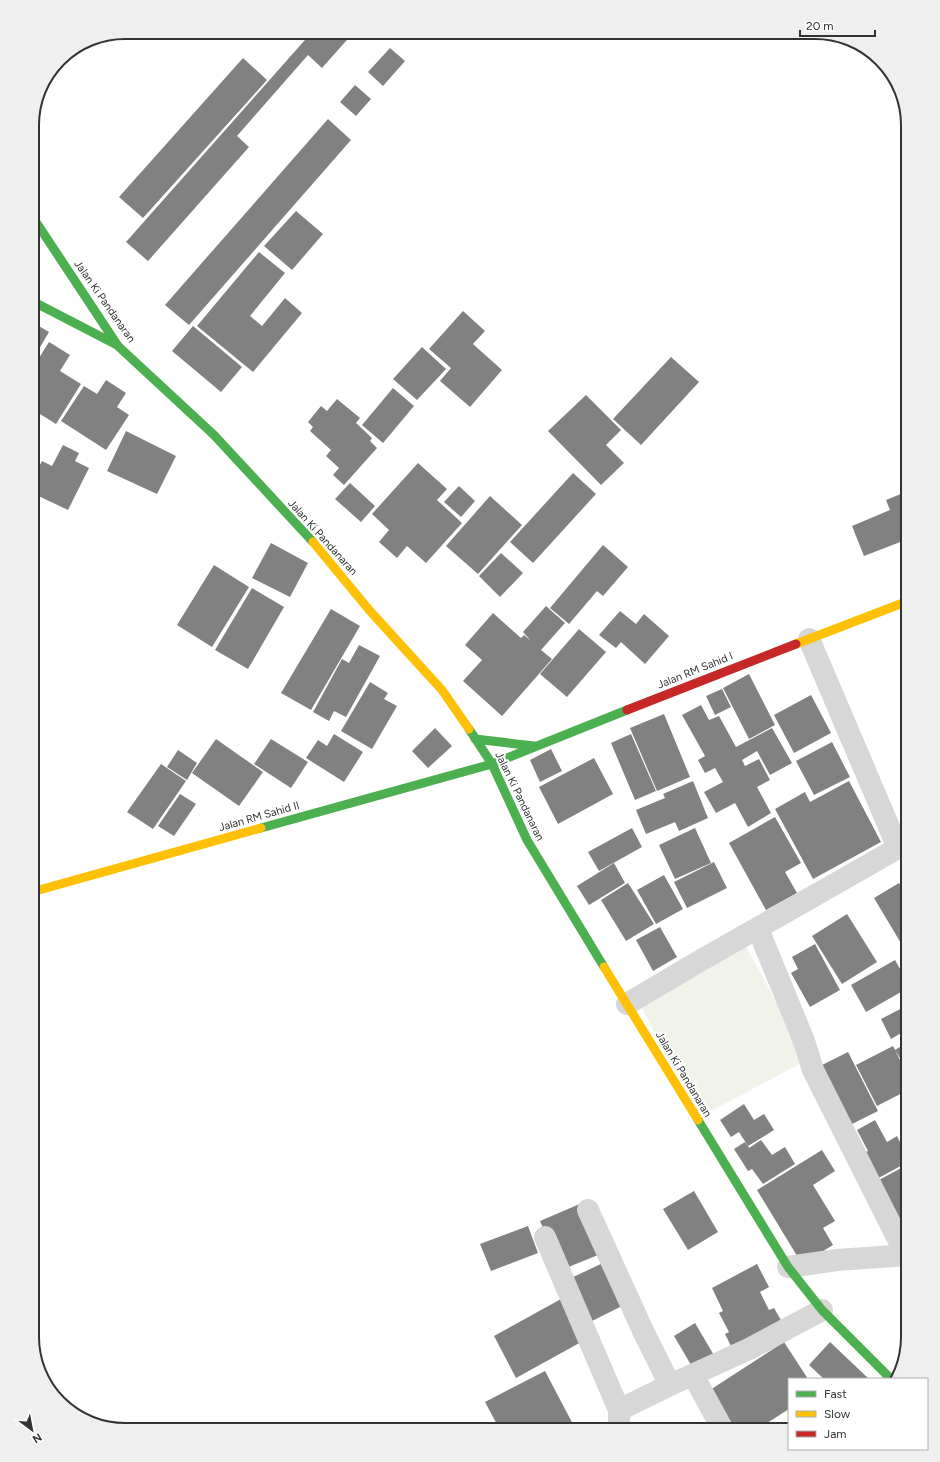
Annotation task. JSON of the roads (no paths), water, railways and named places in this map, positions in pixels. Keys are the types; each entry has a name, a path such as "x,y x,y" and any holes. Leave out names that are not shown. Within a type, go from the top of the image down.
{"main road":[{"name":"Jalan Ki Pandanaran","path":"39,232 118,346 214,434 315,544 370,611 442,690 492,764 527,840 553,885 788,1267 822,1310 890,1378"},
{"path":"39,305 118,346"},
{"name":"Jalan RM Sahid I","path":"492,764 901,604"},
{"path":"475,739 537,746"},
{"name":"Jalan RM Sahid II","path":"39,890 492,764"}],"street":[{"path":"809,639 901,843"},
{"path":"627,1004 698,962 901,848"},
{"path":"758,929 804,1041 813,1070 901,1243"},
{"path":"588,1210 644,1333 670,1385"},
{"path":"545,1237 619,1420 670,1385 749,1349 822,1310"},
{"path":"788,1267 837,1260 901,1255"},
{"path":"693,1375 719,1423"}]}
